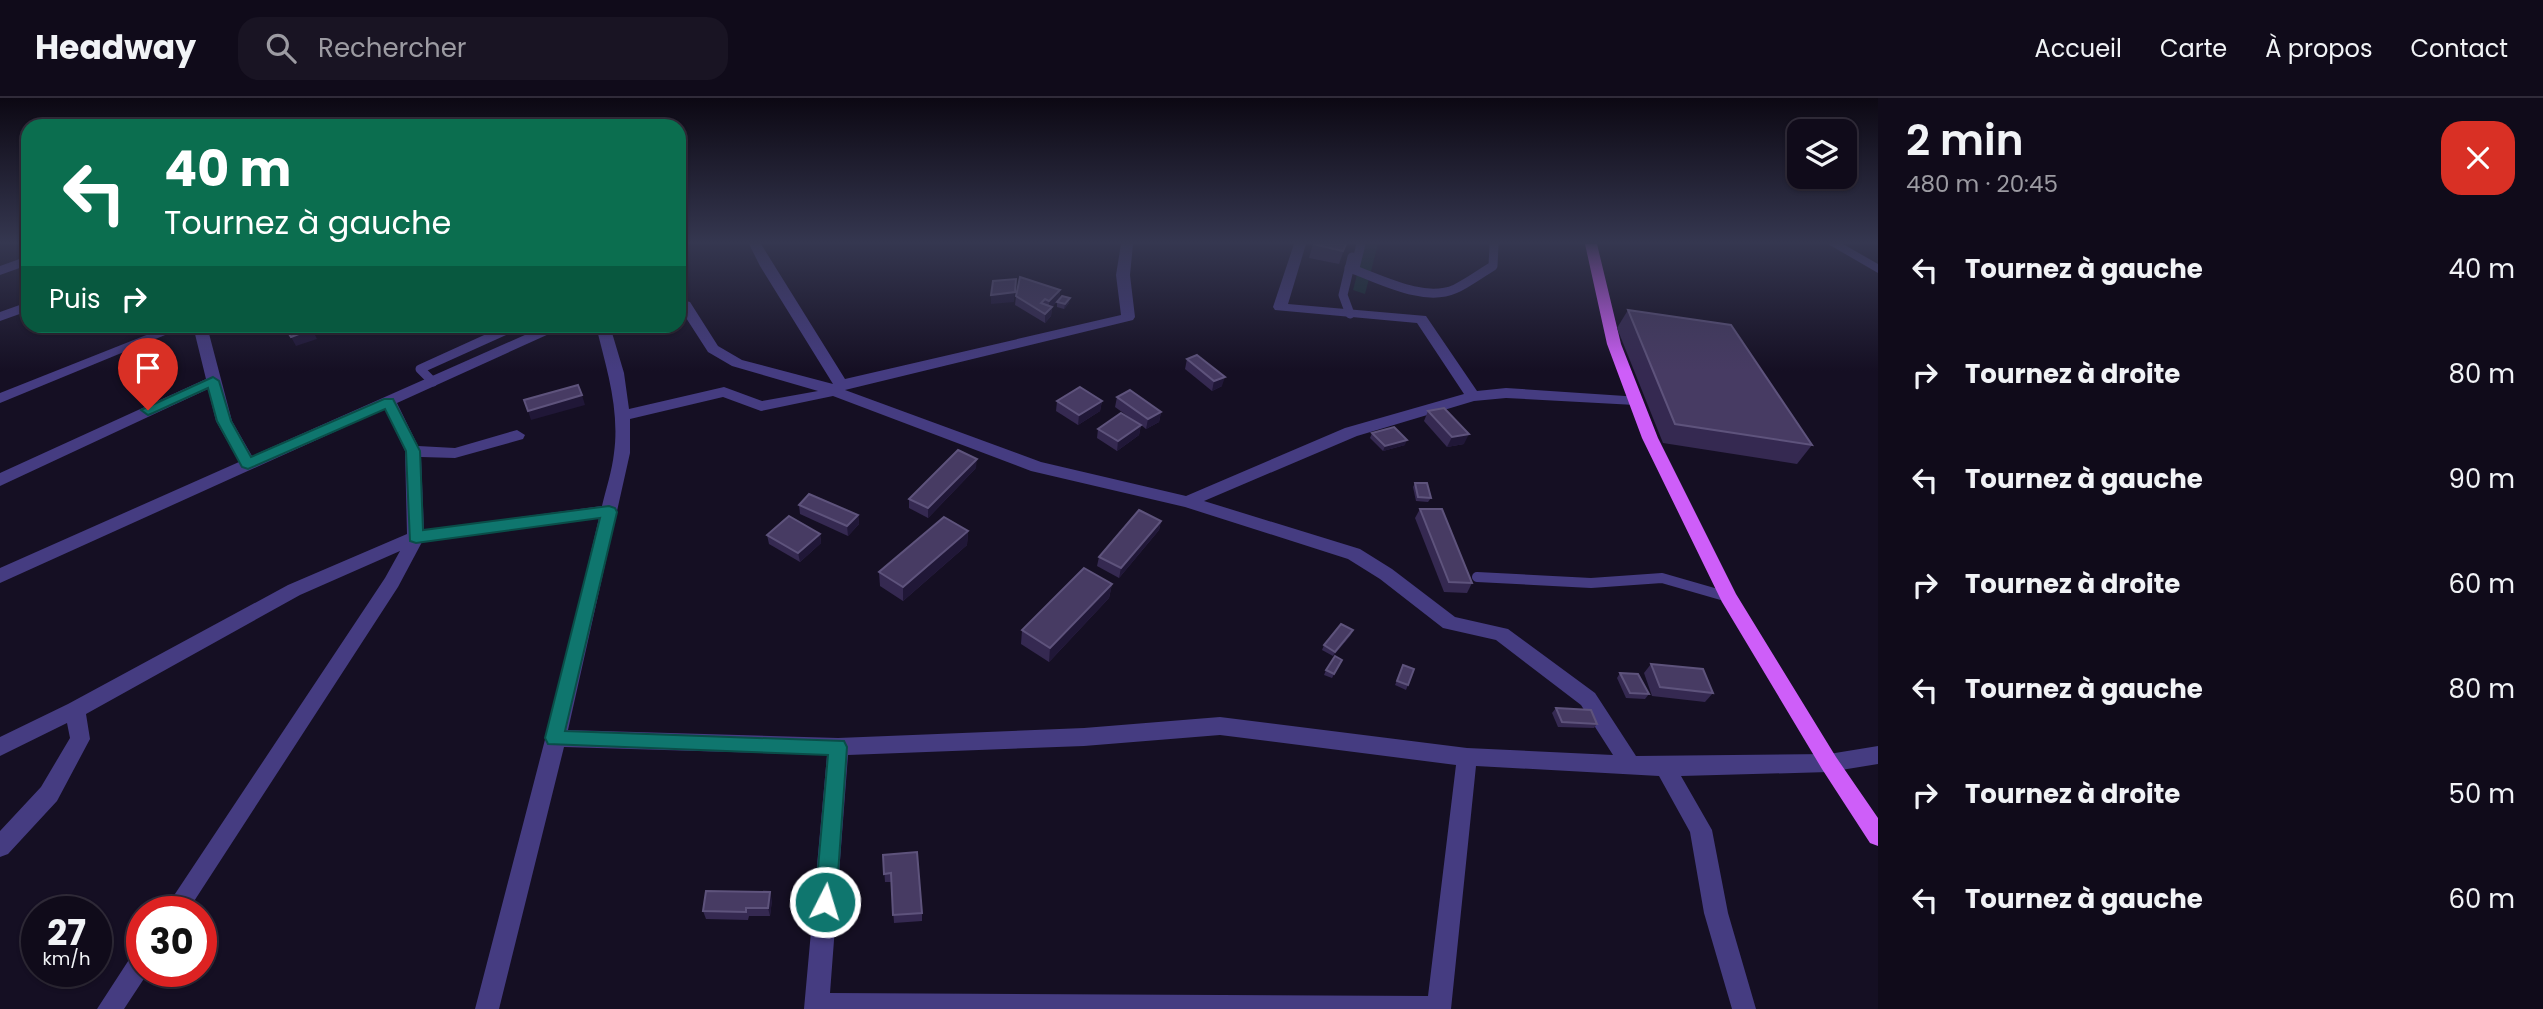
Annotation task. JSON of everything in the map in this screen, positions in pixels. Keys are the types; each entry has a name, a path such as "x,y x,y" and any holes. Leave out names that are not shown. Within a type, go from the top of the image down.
{"main road":[{"path":"1601,287 1614,344 1650,439 1728,597 1829,763 1878,836"}],"street":[{"path":"778,287 838,388"},
{"path":"622,416 724,392 761,407 973,356 1000,346 1128,317 1124,287"},
{"path":"1287,287 1280,307 1421,319 1473,396"},
{"path":"686,307 713,349 729,359 766,373 838,388 1037,467 1187,502 1354,554 1386,574 1450,623 1501,634 1588,699 1630,765"},
{"path":"0,317 21,309"},
{"path":"0,398 162,333"},
{"path":"202,333 224,421 248,464"},
{"path":"0,576 540,333"},
{"path":"487,1009 622,453 617,364 606,333"},
{"path":"0,480 213,381"},
{"path":"1187,502 1352,432 1473,396 1506,393 1635,400"},
{"path":"185,896 392,582 416,537 413,451 388,402"},
{"path":"413,451 455,453 517,435"},
{"path":"0,747 75,710 294,590 416,537 609,512"},
{"path":"0,847 49,793 80,739 75,710"},
{"path":"554,738 838,747 1084,737 1220,726 1467,757 1665,767 1829,763 1878,755"},
{"path":"838,747 816,1007 1439,1009 1467,757"},
{"path":"1665,767 1701,830 1716,913 1744,1009"},
{"path":"109,1009 126,984"}],"lane":[{"path":"1346,287 1343,296 1350,314"},
{"path":"1403,287 1418,292 1446,293 1457,287"},
{"path":"433,382 420,369 500,333"},
{"path":"1477,577 1591,583 1661,578 1728,597"}],"green space":[{"path":"1354,287 1367,287 1365,294 1353,290"}],"building":[{"path":"992,287 1015,287 1015,292 991,295"},
{"path":"1018,287 1049,287 1060,290 1049,301 1045,299 1041,303 1052,307 1045,314 1016,296"},
{"path":"1062,296 1070,298 1065,304 1057,302"},
{"path":"1628,310 1731,325 1812,445 1675,424"},
{"path":"1197,355 1225,377 1214,381 1187,359"},
{"path":"578,385 582,395 528,411 524,400"},
{"path":"1080,387 1102,401 1079,415 1057,401"},
{"path":"1130,390 1161,412 1148,419 1117,397"},
{"path":"1444,408 1469,434 1452,437 1428,411"},
{"path":"1121,413 1141,425 1118,441 1098,429"},
{"path":"1394,427 1407,440 1385,446 1372,433"},
{"path":"958,450 977,459 928,508 909,499"},
{"path":"1415,483 1427,483 1431,498 1418,497"},
{"path":"809,494 858,515 847,526 799,505"},
{"path":"1420,509 1442,509 1472,583 1449,582"},
{"path":"1139,510 1161,521 1121,568 1099,557"},
{"path":"789,516 820,534 798,553 767,535"},
{"path":"944,517 968,531 903,587 879,572"},
{"path":"1084,568 1112,584 1050,648 1022,630"},
{"path":"1341,624 1353,630 1335,652 1324,645"},
{"path":"1335,656 1342,660 1334,674 1326,670"},
{"path":"1651,664 1703,669 1713,693 1660,687"},
{"path":"1403,665 1414,669 1408,685 1397,681"},
{"path":"1620,673 1638,674 1649,694 1630,693"},
{"path":"1556,708 1591,710 1597,724 1562,722"},
{"path":"917,852 922,913 893,915 891,873 884,874 883,855"},
{"path":"706,891 770,892 768,908 746,908 746,912 703,911"}],"route":[{"path":"148,410 213,381 224,421 248,464 388,402 413,451 416,537 609,512 571,678 554,738 838,747 825,902"}]}
